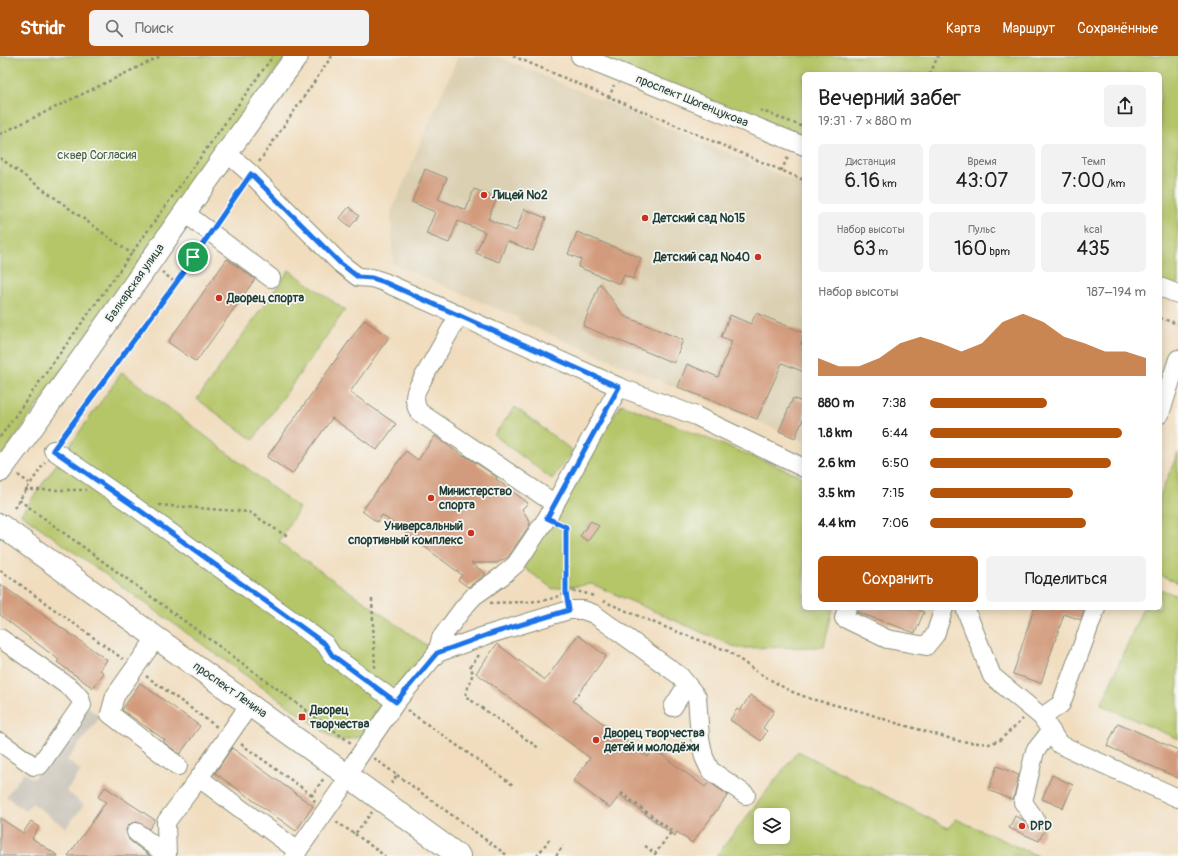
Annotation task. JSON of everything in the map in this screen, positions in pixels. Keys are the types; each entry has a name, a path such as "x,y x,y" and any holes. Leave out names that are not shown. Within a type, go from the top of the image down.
{"main road":[{"name":"Балкарская улица","path":"7,472 68,380 297,56"},
{"name":"проспект Ленина","path":"7,516 156,638 250,704 459,856"}],"street":[{"name":"проспект Шогенцукова","path":"580,56 802,145"},
{"path":"227,153 251,174 340,263 358,277 372,278 384,282 619,387 696,416 802,467"},
{"path":"185,213 271,278"},
{"path":"1162,288 1178,294"},
{"path":"459,315 416,389 414,399 416,406 419,412 551,511"},
{"path":"1162,408 1178,359"},
{"path":"199,778 296,853 350,776 355,762 396,702 437,653 441,638 464,607 474,596 516,564 551,511 619,387"},
{"path":"53,450 112,490 325,644 332,655 396,702"},
{"path":"437,653 543,623 568,602 594,614 680,676 697,697 700,738 704,757 710,770 746,795"},
{"path":"846,610 844,618 887,639 926,646 935,635 943,610"},
{"path":"966,610 992,676 1042,719 1059,744 1178,798"},
{"path":"1035,819 1023,802 1042,719 1061,704 1095,610"},
{"path":"0,638 72,689 80,698 82,705 40,765 34,766 0,742"},
{"path":"156,638 114,696 110,714 178,766"},
{"path":"673,707 688,685"},
{"path":"167,856 143,837 166,822 229,736 250,704"},
{"path":"166,822 167,856"}],"path":[{"path":"0,134 161,56"},
{"path":"0,437 273,56"},
{"path":"7,516 29,483 176,283 332,56"},
{"path":"513,56 802,179"},
{"path":"931,72 938,56"},
{"path":"609,98 614,84"},
{"path":"781,171 788,155"},
{"path":"0,158 131,254"},
{"path":"161,272 176,283"},
{"path":"1162,319 1178,324"},
{"path":"80,405 84,408"},
{"path":"7,472 29,483"},
{"path":"25,490 112,490"},
{"path":"18,500 354,744"},
{"path":"131,504 249,512 283,534 287,535"},
{"path":"551,511 566,527 568,602"},
{"path":"0,570 312,795 318,809"},
{"path":"464,607 474,609 487,603 546,600 568,602 581,591 662,626 728,651 775,683 810,699 863,712 959,741 988,744 1000,740 1015,728 1042,719"},
{"path":"372,599 377,689"},
{"path":"483,649 470,667 473,673 465,696 540,749"},
{"path":"396,702 513,785"},
{"path":"302,717 307,710"},
{"path":"369,754 508,856"},
{"path":"390,786 397,775"},
{"path":"312,795 324,777"},
{"path":"621,793 672,831 655,855 643,844"},
{"path":"355,834 372,811"},
{"path":"331,818 385,856"},
{"path":"537,856 551,837"},
{"path":"556,856 563,846"}],"shaded area":[{"path":"458,56 496,56 802,184 802,440 518,321 519,318 393,264 391,212"},
{"path":"87,707 100,717 67,760 81,771 66,791 84,805 66,828 32,803 25,811 6,796 24,772 33,779"}],"green space":[{"name":"сквер Согласия","path":"0,56 286,56 0,458"},
{"path":"580,56 1178,56 1178,294 1162,288 1162,72 802,72 802,145"},
{"path":"289,270 345,310 253,440 197,399"},
{"path":"122,372 299,508 279,542 433,650 367,736 337,741 21,514"},
{"path":"621,404 802,476 802,610 833,610 824,647 737,648 592,584 553,589 523,567"},
{"path":"515,407 573,451 552,479 494,435"},
{"path":"1178,453 1178,583 1162,576 1162,490"},
{"path":"1162,590 1178,596 1178,739 1101,705 1142,610 1162,610"},
{"path":"798,751 948,828 956,819 1038,856 716,856"}],"building":[{"path":"425,169 447,178 438,199 466,210 474,189 497,198 488,219 516,231 524,209 546,218 533,251 507,241 499,262 476,253 485,232 458,221 449,243 426,234 435,212 412,202"},
{"path":"349,207 359,216 350,227 340,218"},
{"path":"577,232 641,258 633,279 624,275 620,284 578,267 581,259 568,254"},
{"path":"227,259 255,279 196,362 168,342"},
{"path":"600,283 624,316 683,340 674,363 583,326"},
{"path":"756,313 802,332 802,371 782,363 757,419 678,387 687,364 718,377 732,341 721,337 730,315 751,324"},
{"path":"364,320 389,337 350,392 396,424 377,450 332,418 292,474 267,457"},
{"path":"793,398 802,402 802,422 795,438 779,431"},
{"path":"435,436 464,457 464,455 497,477 496,479 528,503 522,509 530,522 529,526 508,557 497,563 471,563 486,574 468,587 458,580 462,575 382,515 377,522 362,511 406,451 418,460"},
{"path":"591,521 599,526 588,541 580,536"},
{"path":"0,584 107,660 100,670 104,673 93,688 57,662 59,660 0,615"},
{"path":"857,610 919,610 924,612 915,633 857,612"},
{"path":"1033,610 1084,610 1081,620 1064,614 1041,683 1013,674"},
{"name":"Дворец творчества детей и молодёжи","path":"578,635 606,656 573,701 648,757 654,749 705,787 709,782 728,795 692,843 677,832 675,836 620,795 610,808 573,781 590,758 476,673 497,644 545,680"},
{"path":"140,683 200,726 180,754 163,742 165,740 122,710"},
{"path":"750,695 774,711 763,728 767,731 761,741 730,720 737,709 740,711"},
{"path":"1118,723 1178,750 1178,778 1107,746"},
{"path":"232,748 313,806 296,831 215,773"},
{"path":"997,766 1019,775 1013,800 988,790"},
{"path":"1052,775 1073,785 1063,808 1042,799"},
{"path":"105,787 155,820 149,829 137,822 128,825 126,830 129,840 150,856 68,856 106,802 98,797"},
{"path":"1015,816 1023,820 1031,829 1045,829 1039,841 1009,828"},
{"path":"0,818 23,833 31,821 39,827 32,838 58,856 0,856"}],"place":[{"name":"Лицей №2","path":"484,195"},
{"name":"Детский сад №15","path":"645,218"},
{"name":"Детский сад №40","path":"758,257"},
{"name":"Дворец спорта","path":"219,298"},
{"name":"Министерство спорта","path":"431,498"},
{"name":"Универсальный спортивный комплекс","path":"471,533"},
{"name":"Дворец творчества","path":"302,717"},
{"name":"Дворец творчества детей и молодёжи","path":"596,740"},
{"name":"DPD","path":"1022,826"}],"route":[{"path":"251,174 340,263 358,277 372,278 384,282 619,387 547,518 566,527 566,593 569,610 487,635 437,653 396,702 332,655 325,644 131,504 53,450 176,283 193,257 251,174"}]}
